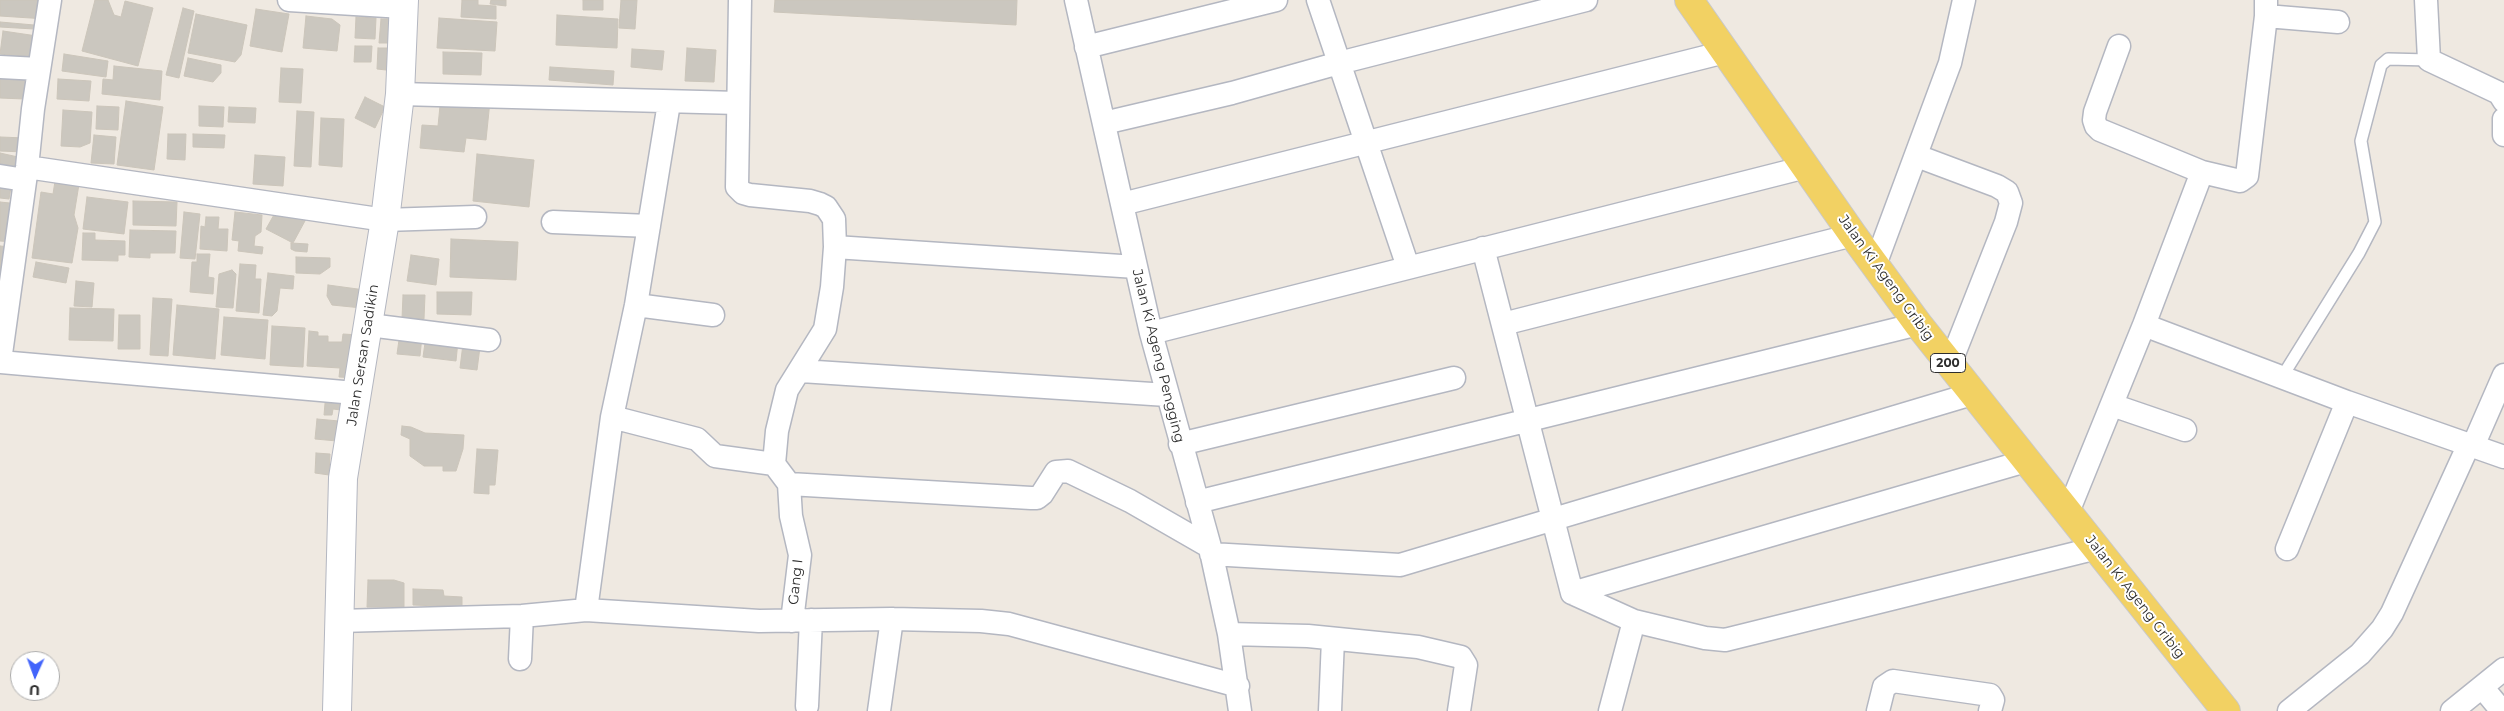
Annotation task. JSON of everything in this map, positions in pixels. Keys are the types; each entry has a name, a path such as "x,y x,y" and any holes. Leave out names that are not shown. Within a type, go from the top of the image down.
{"main road":[{"name":"Jalan Ki Ageng Gribig","path":"1689,0 1853,235 1918,324 2226,711"},
{"name":"Jalan Sersan Sadikin","path":"338,711 343,478 355,393 385,220 400,94 403,4"}],"street":[{"path":"50,0 0,362 355,393"},
{"path":"289,0 403,4"},
{"path":"740,0 737,187 743,193 750,195 810,201 826,207 834,219 835,247 832,287 825,329 801,371 787,390 781,410 774,464 789,484 1037,498 1042,494 1056,472 1068,471 1130,501 1210,550 1400,565 1972,394"},
{"name":"Jalan Ki Ageng Pengging","path":"1076,0 1151,333 1210,550 1229,634 1238,686 1240,711"},
{"path":"1086,47 1276,0"},
{"path":"1318,0 1408,267"},
{"path":"1104,123 1232,93 1339,63 1586,0"},
{"path":"1875,266 1950,64 1964,0"},
{"path":"2426,0 2429,60 2499,93 2504,100"},
{"path":"2119,46 2096,112 2096,126 2100,130 2202,172 2240,181 2247,176 2266,8 2338,22"},
{"path":"1122,204 1725,52"},
{"path":"0,67 39,70"},
{"path":"400,94 669,103 738,103"},
{"path":"586,610 612,417 636,305 669,103"},
{"path":"2504,119 2504,135"},
{"path":"1917,156 1997,186 2007,192 2011,203 2006,222 1950,364"},
{"path":"1151,333 1806,167"},
{"path":"2068,512 2144,325 2202,172"},
{"path":"0,176 26,174 385,220 475,217"},
{"path":"553,222 649,226"},
{"path":"1503,324 1853,235"},
{"path":"835,247 1136,267"},
{"path":"1483,248 1572,593"},
{"path":"636,305 713,315"},
{"path":"1197,502 1918,324"},
{"path":"368,325 489,340"},
{"path":"2144,325 2348,402 2504,457"},
{"path":"801,371 1167,395"},
{"path":"2289,711 2360,654 2382,629 2392,613 2504,375"},
{"path":"1180,444 1454,378"},
{"path":"2286,549 2348,402"},
{"path":"2112,405 2185,430"},
{"path":"612,417 697,439 715,456 774,464"},
{"path":"1572,593 2026,461"},
{"name":"Gang I","path":"789,484 791,516 800,556 807,706"},
{"path":"1572,593 1634,622 1705,638 1725,640 2097,548"},
{"path":"339,621 522,616 586,610 759,621 892,619 981,621 1009,624 1238,686"},
{"path":"520,660 522,616"},
{"path":"880,711 892,619"},
{"path":"1610,711 1634,622"},
{"path":"1229,634 1333,639 1418,647 1461,656 1466,665 1459,711"},
{"path":"1330,711 1333,639"},
{"path":"2452,711 2504,669"},
{"path":"1878,711 1884,687 1892,681 1990,695 1993,700 1990,711"},
{"path":"2482,687 2502,711"}],"lane":[{"path":"2282,377 2359,253 2375,222 2361,141 2381,65 2388,59 2429,60"}],"building":[{"path":"0,0 47,0 46,19 0,16"},
{"path":"95,0 108,0 114,15 121,17 125,1 153,8 138,66 82,51"},
{"path":"462,0 478,0 478,5 496,6 496,19 461,17"},
{"path":"491,0 506,0 506,6 490,4"},
{"path":"583,0 603,0 603,10 583,10"},
{"path":"621,0 637,0 635,29 619,28"},
{"path":"775,0 1017,0 1016,25 774,12"},
{"path":"183,8 194,11 179,78 166,75"},
{"path":"256,9 289,14 282,52 250,46"},
{"path":"196,14 247,25 241,55 235,62 188,53"},
{"path":"557,15 618,19 617,48 556,45"},
{"path":"306,16 332,19 340,25 337,51 303,48"},
{"path":"356,17 376,18 375,39 355,38"},
{"path":"439,18 497,22 495,51 437,48"},
{"path":"381,19 393,19 392,43 379,43"},
{"path":"0,22 34,25 34,29 0,27"},
{"path":"3,31 37,36 35,58 0,54"},
{"path":"355,46 372,46 371,62 354,62"},
{"path":"378,48 387,48 386,70 377,69"},
{"path":"687,48 716,50 714,82 685,81"},
{"path":"632,49 664,51 662,70 631,67"},
{"path":"443,52 482,53 481,75 443,74"},
{"path":"64,54 108,61 106,77 62,71"},
{"path":"188,58 221,65 221,73 213,82 184,76"},
{"path":"114,66 162,71 160,100 102,94 103,79 113,80"},
{"path":"550,67 614,71 613,85 549,80"},
{"path":"281,68 303,69 301,103 279,102"},
{"path":"0,73 25,74 24,99 0,98"},
{"path":"58,79 91,81 89,101 57,99"},
{"path":"441,96 490,101 486,140 466,138 464,152 420,148 422,125 438,126"},
{"path":"365,97 385,107 375,128 355,118"},
{"path":"126,101 163,107 154,170 117,165"},
{"path":"97,106 119,107 118,130 96,129"},
{"path":"199,106 224,107 223,127 199,126"},
{"path":"229,107 256,108 255,123 228,122"},
{"path":"63,110 92,112 90,143 80,147 61,146"},
{"path":"297,111 314,112 311,167 294,166"},
{"path":"321,118 344,119 342,167 319,165"},
{"path":"168,134 186,134 185,160 167,159"},
{"path":"193,134 225,135 224,148 193,147"},
{"path":"94,135 116,137 114,164 91,163"},
{"path":"0,137 25,138 24,152 0,151"},
{"path":"0,153 18,157 15,171 0,168"},
{"path":"477,154 534,160 529,207 473,201"},
{"path":"255,155 285,157 283,186 253,184"},
{"path":"56,175 80,178 74,215 78,228 72,263 32,258 41,192 53,194"},
{"path":"0,180 12,182 9,199 0,198"},
{"path":"87,197 128,202 124,234 83,229"},
{"path":"133,201 177,202 176,226 133,225"},
{"path":"0,202 19,204 14,242 0,241"},
{"path":"280,204 306,219 293,243 266,229"},
{"path":"184,212 200,214 195,259 180,258"},
{"path":"235,212 262,215 261,232 255,236 254,246 263,247 262,254 238,251 239,241 232,240"},
{"path":"206,217 219,217 218,229 228,229 227,251 200,249 201,226 205,227"},
{"path":"130,230 176,231 175,253 150,253 150,258 129,257"},
{"path":"83,233 95,233 95,240 125,241 125,255 118,255 118,261 82,260"},
{"path":"451,239 518,242 516,280 450,277"},
{"path":"291,243 308,244 307,252 291,249"},
{"path":"0,246 10,247 7,275 0,274"},
{"path":"197,254 210,254 208,277 214,278 213,294 190,292 192,262 197,262"},
{"path":"411,255 439,259 436,285 407,281"},
{"path":"296,257 330,258 330,267 320,274 296,273"},
{"path":"36,262 69,268 66,283 33,277"},
{"path":"240,264 256,265 255,279 261,279 259,313 236,311"},
{"path":"232,270 236,274 233,308 216,307 219,274"},
{"path":"268,273 294,276 293,289 280,288 277,311 272,316 263,315"},
{"path":"76,281 94,283 92,307 74,306"},
{"path":"328,285 365,290 362,308 332,305 327,296"},
{"path":"437,292 472,292 471,315 437,314"},
{"path":"403,295 425,295 424,319 402,319"},
{"path":"153,298 172,299 168,356 150,355"},
{"path":"177,305 219,309 215,359 173,355"},
{"path":"70,308 114,309 113,341 69,340"},
{"path":"119,315 140,315 140,349 118,349"},
{"path":"224,317 268,320 265,359 221,355"},
{"path":"272,326 305,328 303,367 270,365"},
{"path":"309,331 318,332 318,336 328,336 328,342 342,342 343,334 359,335 356,378 339,377 340,368 307,366"},
{"path":"400,333 422,336 420,356 397,354"},
{"path":"426,336 458,341 456,361 423,357"},
{"path":"463,344 480,347 477,370 460,368"},
{"path":"326,392 343,394 341,410 333,409 332,415 324,415"},
{"path":"317,419 339,421 337,441 315,439"},
{"path":"402,426 411,427 425,433 464,435 463,449 456,471 443,471 443,466 424,466 410,456 410,439 401,435"},
{"path":"477,449 498,450 495,485 489,485 489,494 474,493"},
{"path":"316,453 330,454 329,475 315,473"},
{"path":"368,580 394,580 404,583 404,607 367,607"},
{"path":"413,589 443,590 444,596 462,597 462,607 413,605"}]}
